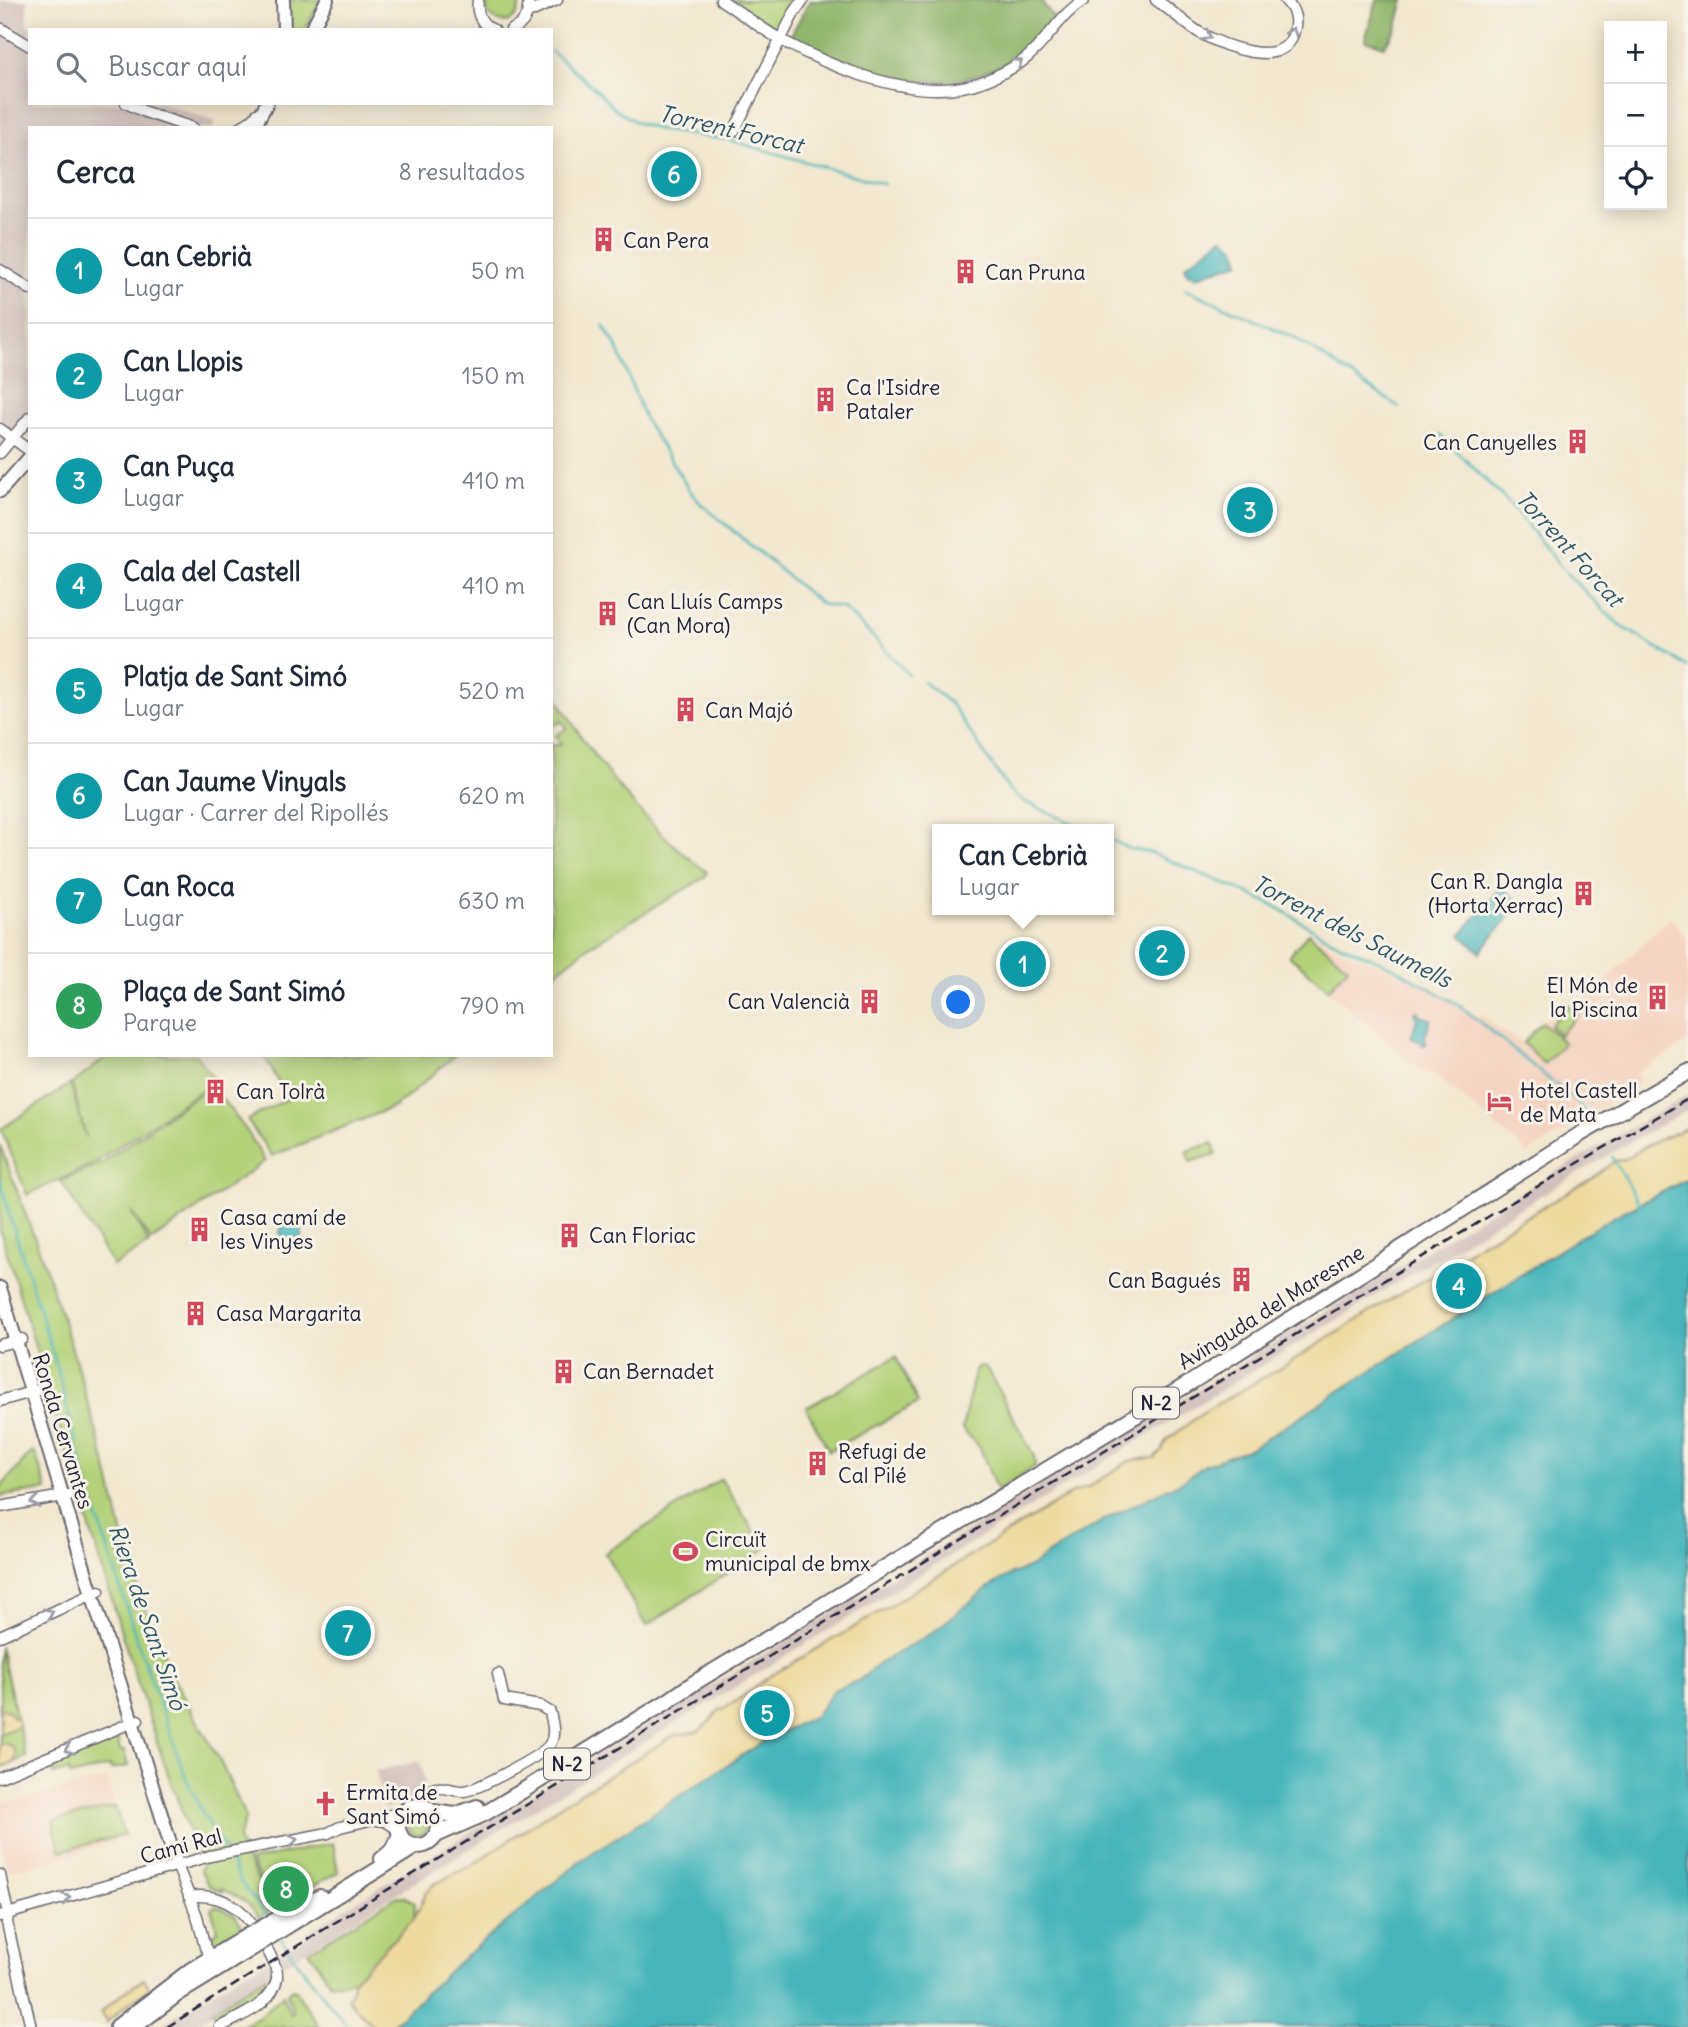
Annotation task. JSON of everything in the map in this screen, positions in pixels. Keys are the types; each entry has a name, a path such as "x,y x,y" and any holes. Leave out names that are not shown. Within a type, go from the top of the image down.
{"main road":[{"name":"Avinguda del Maresme","path":"436,1835 484,1814 519,1793 668,1702 694,1683 1193,1381 1589,1129 1688,1072"},
{"name":"Avinguda del Maresme","path":"427,1809 448,1815 464,1813 666,1696 694,1683"},
{"path":"117,2027 167,1987 211,1957 253,1939 332,1898 416,1846 431,1842 436,1835 438,1823 427,1809 408,1808 400,1817 394,1849 284,1922"},
{"path":"399,1832 405,1841 416,1846"},
{"path":"134,2027 253,1939"},
{"path":"152,2013 160,2001 206,1968 211,1957"}],"street":[{"path":"282,0 284,28"},
{"path":"312,28 327,0"},
{"path":"478,0 478,13 482,22 491,28"},
{"path":"514,28 523,22 528,13 528,0"},
{"path":"528,13 557,0"},
{"path":"721,0 782,40 820,59 881,80 908,86 955,88 1001,74 1021,62 1068,12 1084,0"},
{"path":"734,131 803,0"},
{"path":"1156,0 1198,32 1216,41 1250,52 1267,53 1285,46 1295,30 1296,15 1285,0"},
{"path":"0,27 28,45"},
{"path":"130,105 186,126"},
{"path":"242,126 252,120 265,105"},
{"path":"254,126 266,105"},
{"path":"0,270 28,288"},
{"path":"0,453 28,419"},
{"path":"0,429 28,449"},
{"path":"0,491 28,459"},
{"name":"Ronda Cervantes","path":"0,1289 19,1340 177,1865"},
{"path":"0,1345 19,1340"},
{"path":"0,1401 34,1391"},
{"path":"0,1507 66,1495"},
{"path":"0,1636 95,1592"},
{"path":"427,1809 423,1797 432,1789 460,1792 475,1789 550,1745 553,1736 550,1712 540,1706 503,1700 498,1674"},
{"path":"0,1777 135,1721"},
{"name":"Camí Ral","path":"4,1915 210,1856 328,1833 341,1827 403,1812"},
{"path":"373,1820 385,1821 399,1832"},
{"path":"177,1865 197,1916 205,1947 211,1957"},
{"path":"0,1875 4,1915 31,2027"},
{"path":"189,1897 209,1895 237,1908 253,1939 276,1969 275,1985 265,1999 251,2011 220,2027"}],"shaded area":[{"path":"0,0 27,0 27,25 31,28 28,28 28,105 167,105 216,122 214,126 28,126 28,419 0,453"},
{"path":"1671,916 1688,941 1688,1042 1636,1073 1640,1081 1588,1117 1528,1153 1435,1075 1422,1072 1289,956 1308,933 1336,948 1372,961 1446,995 1479,1018 1483,1014 1495,1026 1523,1043 1563,1001 1578,1008"},
{"path":"1688,1095 1688,1110 1510,1214 394,1895 212,2010 213,2013 191,2027 158,2027 303,1939 307,1932 396,1877 1533,1185"},
{"path":"420,1761 425,1783 414,1796 384,1808 376,1771"},
{"path":"107,1779 125,1838 48,1862 8,1871 0,1835 0,1804"}],"green space":[{"path":"287,0 321,0 306,28 288,28"},
{"path":"487,0 519,0 517,14 509,21 498,21 487,12"},
{"path":"730,0 794,0 775,29"},
{"path":"810,0 1041,0 1054,19 1030,47 1017,57 990,70 947,81 925,81 882,74 799,43 791,35"},
{"path":"1377,0 1404,0 1397,26 1385,46 1365,40"},
{"path":"553,692 604,768 631,801 660,832 707,872 705,877 588,947 553,974 553,745 561,745 556,735 567,728 562,721 553,726"},
{"path":"1308,933 1348,967 1329,989 1289,956"},
{"path":"1569,1005 1579,1015 1559,1035 1550,1025"},
{"path":"1542,1022 1564,1043 1544,1064 1523,1043"},
{"path":"106,1057 197,1057 215,1081 93,1164 27,1195 1,1129 70,1084 86,1138 72,1084"},
{"path":"265,1057 453,1057 396,1106 272,1156 247,1120 287,1099"},
{"path":"203,1091 210,1102 220,1096 247,1131 265,1161 151,1241 131,1211 149,1244 113,1266 61,1181 102,1163"},
{"path":"1213,1143 1216,1154 1190,1162 1187,1151"},
{"path":"0,1145 71,1345 107,1468 131,1571 174,1680 219,1759 246,1817 238,1839 247,1861 274,1908 258,1918 243,1900 208,1885 200,1870 202,1866 164,1763 124,1641 0,1230"},
{"path":"896,1357 918,1403 829,1451 806,1408"},
{"path":"983,1366 1034,1456 1035,1466 997,1491 980,1448 962,1429 975,1371"},
{"path":"33,1451 47,1490 0,1496 0,1488"},
{"name":"Circuït municipal de bmx","path":"721,1479 765,1549 646,1626 605,1553"},
{"path":"0,1646 26,1757 0,1768"},
{"path":"117,1738 128,1766 111,1769 110,1766 70,1776 68,1771 53,1774 51,1765"},
{"path":"115,1807 124,1835 60,1851 53,1821"},
{"path":"414,1815 422,1815 428,1825 422,1835 414,1835 408,1829 408,1821"},
{"path":"333,1843 338,1872 275,1907 250,1861"},
{"path":"398,1896 415,1903 414,1919 354,1979 342,1984 329,1982 309,1951"},
{"path":"216,1906 235,1915 244,1930 219,1944 213,1940 213,1935 218,1930 211,1909"},
{"path":"266,1976 261,1991 241,2008 217,2015 212,2011"},
{"path":"293,1989 319,2027 240,2027 261,2015 283,1994 290,2014 293,2013 287,1993"}],"sand":[{"path":"1688,1127 1688,1179 1586,1233 1251,1448 1205,1465 1183,1481 1104,1520 1032,1566 989,1587 932,1633 880,1663 858,1681 835,1689 815,1716 767,1739 580,1861 454,1966 390,2027 374,2027 347,1999 354,1979 414,1919 426,1893 433,1885 472,1865 558,1807 671,1737 699,1731 718,1711 737,1701 770,1676 1072,1493 1088,1487 1129,1461 1154,1458 1166,1441 1205,1411 1284,1366 1476,1246 1594,1177 1615,1161 1625,1159"},
{"path":"0,1708 9,1711 13,1718 17,1717 19,1726 0,1734"},
{"path":"0,1744 13,1747 16,1755 14,1762 0,1768"},
{"path":"144,1979 150,1988 107,2022 100,2013"}],"water":[{"path":"1223,237 1236,248 1240,262 1195,277 1192,273 1188,274 1185,266"},
{"path":"1501,887 1521,903 1480,952 1461,935"},
{"path":"1417,1011 1420,1016 1431,1019 1424,1040 1427,1043 1423,1046 1421,1042 1411,1038"},
{"path":"1688,1179 1688,2027 390,2027 454,1966 580,1861 767,1739 815,1716 835,1689 858,1681 880,1663 932,1633 989,1587 1032,1566 1104,1520 1183,1481 1205,1465 1251,1448 1586,1233"},
{"path":"291,1222 299,1225 302,1233 299,1241 291,1244 283,1241 280,1233 283,1225"}],"waterway":[{"name":"Torrent Forcat","path":"553,53 615,109 636,122 659,130 729,140 884,184"},
{"name":"Torrent Forcat","path":"1185,289 1295,338 1399,407"},
{"name":"Torrent dels Saumells","path":"603,325 618,349 645,420 700,503 821,604 843,608 908,674"},
{"name":"Torrent Forcat","path":"1440,435 1511,505 1565,572 1618,624 1688,667"},
{"name":"Torrent dels Saumells","path":"924,682 951,704 1009,790 1025,802 1075,824"},
{"name":"Torrent dels Saumells","path":"1114,841 1130,849 1149,852 1245,892 1275,906 1331,940 1393,967 1459,1005 1560,1088"},
{"name":"Torrent dels Saumells","path":"1569,1095 1588,1117"},
{"path":"1612,1157 1639,1204"},
{"name":"Riera de Sant Simó","path":"0,1178 54,1357 86,1481 138,1643 186,1778 202,1812 225,1850"},
{"name":"Riera de Sant Simó","path":"228,1856 241,1883 268,1917"},
{"name":"Riera de Sant Simó","path":"281,1938 348,2027"}],"railway":[{"path":"167,2027 1535,1188 1688,1099"}],"place":[{"name":"Can Jaume Vinyals","path":"674,174"},
{"name":"Can Pera","path":"603,240"},
{"name":"Can Pruna","path":"965,272"},
{"name":"Ca l'Isidre Pataler","path":"826,399"},
{"name":"Can Canyelles","path":"1577,442"},
{"name":"Can Puça","path":"1250,510"},
{"name":"Can Lluís Camps (Can Mora)","path":"607,613"},
{"name":"Can Majó","path":"685,710"},
{"name":"Can R. Dangla (Horta Xerrac)","path":"1583,893"},
{"name":"Can Llopis","path":"1162,953"},
{"name":"Can Cebrià","path":"1023,964"},
{"name":"El Món de la Piscina","path":"1658,997"},
{"name":"Can Valencià","path":"870,1001"},
{"name":"Can Tolrà","path":"216,1091"},
{"name":"Hotel Castell de Mata","path":"1500,1102"},
{"name":"Casa camí de les Vinyes","path":"200,1229"},
{"name":"Can Floriac","path":"569,1235"},
{"name":"Can Bagués","path":"1241,1280"},
{"name":"Cala del Castell","path":"1459,1286"},
{"name":"Casa Margarita","path":"196,1313"},
{"name":"Can Bernadet","path":"563,1371"},
{"name":"Refugi de Cal Pilé","path":"818,1463"},
{"name":"Circuït municipal de bmx","path":"685,1551"},
{"name":"Can Roca","path":"348,1633"},
{"name":"Platja de Sant Simó","path":"767,1713"},
{"name":"Ermita de Sant Simó","path":"326,1804"},
{"name":"Plaça de Sant Simó","path":"286,1889"}]}
